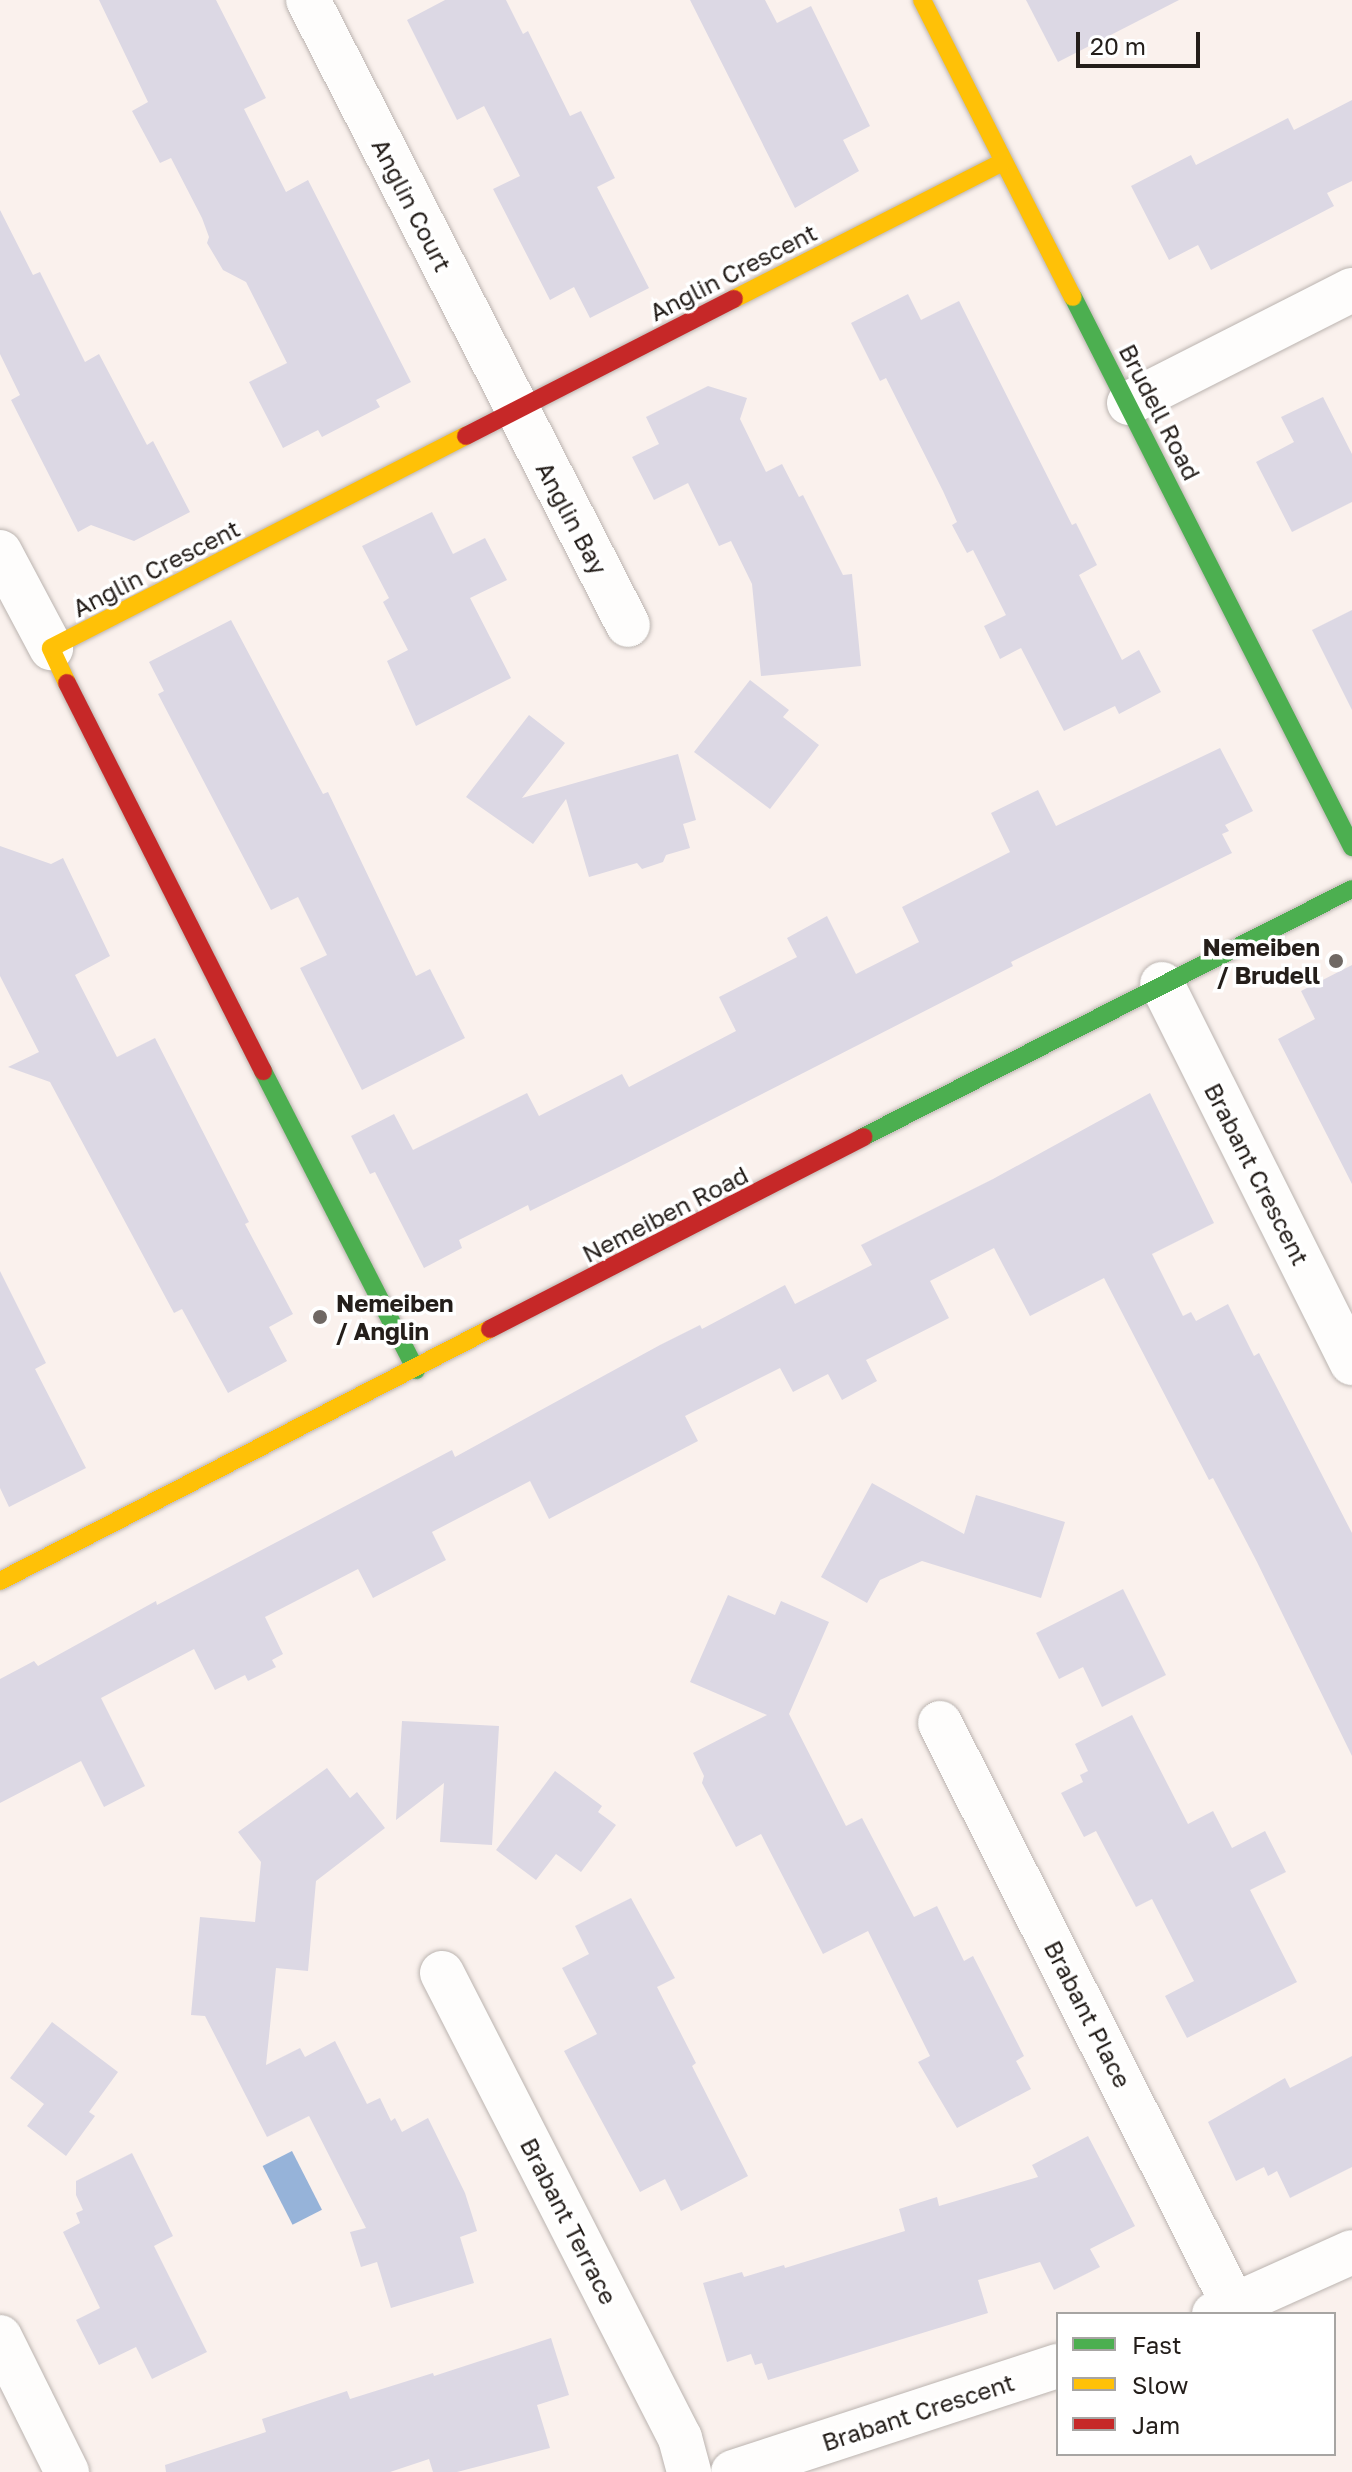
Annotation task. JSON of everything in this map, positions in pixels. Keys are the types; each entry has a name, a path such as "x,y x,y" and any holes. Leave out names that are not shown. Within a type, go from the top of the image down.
{"street":[{"name":"Anglin Court","path":"308,0 516,411"},
{"name":"Brudell Road","path":"922,0 1352,847"},
{"name":"Anglin Crescent","path":"51,648 1003,162"},
{"path":"1129,403 1352,290"},
{"name":"Anglin Bay","path":"516,411 628,625"},
{"path":"0,552 416,1370"},
{"name":"Nemeiben Road","path":"0,1581 1352,889"},
{"name":"Brabant Crescent","path":"1162,984 1352,1363"},
{"name":"Brabant Place","path":"940,1723 1224,2310"},
{"name":"Brabant Terrace","path":"442,1973 680,2438 689,2472"},
{"path":"1224,2310 1352,2252"},
{"path":"0,2337 67,2472"},
{"name":"Brabant Crescent","path":"733,2472 1056,2367"}],"water":[{"path":"292,2151 322,2210 293,2225 263,2166"}],"building":[{"path":"99,0 216,0 266,98 244,109 286,192 308,180 411,382 376,400 380,407 322,437 318,430 283,448 249,382 287,363 246,282 223,270 207,243 209,237 202,218 171,158 160,163 132,111 148,102"},
{"path":"445,0 506,0 523,34 528,31 570,116 581,111 615,178 597,187 649,288 590,318 574,287 550,300 493,189 520,176 484,106 457,120 407,20"},
{"path":"690,0 765,0 777,23 811,6 870,126 843,140 859,171 795,208"},
{"path":"1026,0 1179,0 1058,62"},
{"path":"1352,100 1352,181 1327,193 1334,206 1211,270 1198,245 1169,260 1131,186 1191,155 1196,165 1288,118 1294,130"},
{"path":"0,210 33,275 40,272 85,362 99,354 147,445 153,441 190,512 134,541 91,525 78,532 11,400 20,395 0,354"},
{"path":"908,294 921,320 959,301 1072,525 1076,523 1097,565 1079,575 1122,660 1139,650 1161,692 1119,714 1115,706 1064,731 1021,648 1000,659 984,626 1006,615 973,550 967,553 952,525 957,522 943,491 886,378 880,381 851,323"},
{"path":"708,386 747,398 740,419 766,472 782,464 799,497 803,495 843,575 852,574 861,666 761,676 752,584 731,541 719,546 688,483 654,500 632,457 659,444 646,417"},
{"path":"1323,397 1352,454 1352,502 1292,532 1256,462 1294,442 1281,417"},
{"path":"432,512 453,554 485,538 507,580 470,598 511,678 416,726 387,661 408,650 383,602 389,598 362,546"},
{"path":"1352,610 1352,710 1312,630"},
{"path":"231,620 323,794 328,792 416,976 430,969 465,1038 362,1090 300,968 327,955 298,897 271,910 158,694 164,691 149,662"},
{"path":"750,680 789,710 783,717 819,745 770,809 694,752"},
{"path":"529,715 565,743 522,798 678,754 696,820 683,824 690,848 666,855 663,862 642,869 637,863 589,877 566,799 533,844 466,797"},
{"path":"1220,748 1253,811 1225,825 1229,831 1222,834 1232,853 1011,962 1013,966 619,1167 530,1211 528,1205 459,1240 462,1248 424,1268 375,1172 370,1174 351,1136 394,1114 413,1150 527,1093 539,1116 622,1074 629,1087 736,1031 719,997 797,957 787,938 827,916 856,974 919,942 902,907 1010,852 991,813 1038,790 1056,826"},
{"path":"0,846 51,864 63,858 110,956 75,975 117,1057 155,1038 249,1222 245,1224 293,1314 269,1327 287,1361 228,1393 182,1309 174,1313 50,1082 8,1067 39,1052 0,976"},
{"path":"1352,965 1352,1184 1278,1039 1315,1019 1301,991"},
{"path":"1150,1093 1214,1223 1152,1254 1183,1316 1191,1312 1196,1321 1228,1304 1254,1356 1259,1353 1352,1533 1352,1756 1257,1562 1213,1478 1209,1480 1104,1278 1030,1316 994,1248 930,1281 949,1318 866,1360 877,1381 842,1400 828,1374 793,1392 780,1368 685,1416 698,1441 549,1519 530,1481 432,1532 446,1560 373,1598 358,1569 265,1617 283,1654 272,1660 276,1667 248,1681 245,1675 215,1690 194,1649 101,1698 145,1786 104,1807 81,1761 0,1803 0,1679 34,1661 38,1666 156,1601 157,1605 452,1450 455,1457 700,1325 702,1329 785,1285 795,1304 872,1265 861,1245 993,1179"},
{"path":"0,1271 46,1363 35,1369 86,1468 9,1507 0,1488"},
{"path":"872,1483 964,1534 976,1495 1065,1522 1041,1598 922,1561 880,1580 867,1603 821,1577"},
{"path":"1123,1589 1166,1675 1102,1707 1083,1667 1059,1679 1036,1633"},
{"path":"728,1595 775,1615 781,1601 829,1622 789,1714 846,1826 862,1818 914,1917 937,1906 964,1961 973,1956 1024,2056 1016,2061 1031,2089 957,2128 918,2062 930,2056 868,1931 823,1954 761,1834 736,1847 702,1783 704,1776 693,1753 767,1715 690,1682"},
{"path":"1132,1715 1188,1824 1213,1811 1232,1848 1265,1831 1286,1872 1250,1890 1297,1982 1187,2038 1165,1996 1194,1981 1152,1899 1136,1907 1096,1831 1084,1837 1061,1793 1083,1782 1080,1775 1088,1771 1075,1744"},
{"path":"402,1721 499,1726 492,1845 440,1842 444,1783 396,1820"},
{"path":"327,1768 350,1798 357,1792 385,1828 316,1881 308,1971 276,1968 266,2065 300,2048 305,2057 335,2041 367,2104 380,2098 391,2121 395,2118 402,2132 428,2118 465,2193 477,2231 460,2237 474,2283 391,2308 377,2262 361,2267 350,2232 366,2228 309,2116 267,2137 205,2016 191,2015 200,1917 255,1922 261,1862 238,1832"},
{"path":"555,1771 602,1806 598,1812 616,1825 581,1872 556,1854 536,1880 496,1850"},
{"path":"631,1898 675,1978 657,1987 696,2063 692,2066 748,2176 681,2211 665,2179 640,2192 564,2051 597,2034 562,1968 589,1954 575,1926"},
{"path":"52,2022 118,2072 89,2112 95,2116 66,2156 27,2126 44,2104 10,2078"},
{"path":"1352,2056 1352,2167 1290,2198 1277,2171 1268,2176 1264,2167 1236,2181 1208,2122 1285,2078 1290,2088"},
{"path":"1088,2136 1135,2226 1090,2249 1100,2267 1054,2290 1040,2262 978,2280 988,2313 768,2380 762,2363 755,2365 751,2354 727,2362 703,2283 742,2272 744,2277 784,2265 785,2268 905,2231 899,2209 937,2197 939,2206 1038,2177 1032,2165"},
{"path":"132,2153 173,2236 154,2246 207,2352 152,2379 136,2347 99,2365 76,2320 100,2308 63,2232 80,2223 76,2213 83,2210 76,2195 76,2181"},
{"path":"551,2338 569,2395 537,2405 550,2448 457,2472 433,2472 429,2459 390,2472 166,2472 165,2465 266,2432 262,2419 347,2391 350,2399 433,2373 434,2376"}],"traffic: fast":[{"path":"1073,297 1352,847"},
{"path":"863,1137 1352,889"},
{"path":"263,1071 416,1370"}],"traffic: slow":[{"path":"922,0 1073,297"},
{"path":"734,299 1003,162"},
{"path":"67,683 51,648 466,436"},
{"path":"0,1581 490,1329"}],"traffic: jam":[{"path":"466,436 734,299"},
{"path":"67,683 263,1071"},
{"path":"490,1329 863,1137"}],"place":[{"name":"Nemeiben / Brudell","path":"1336,961"},
{"name":"Nemeiben / Anglin","path":"320,1317"}]}
